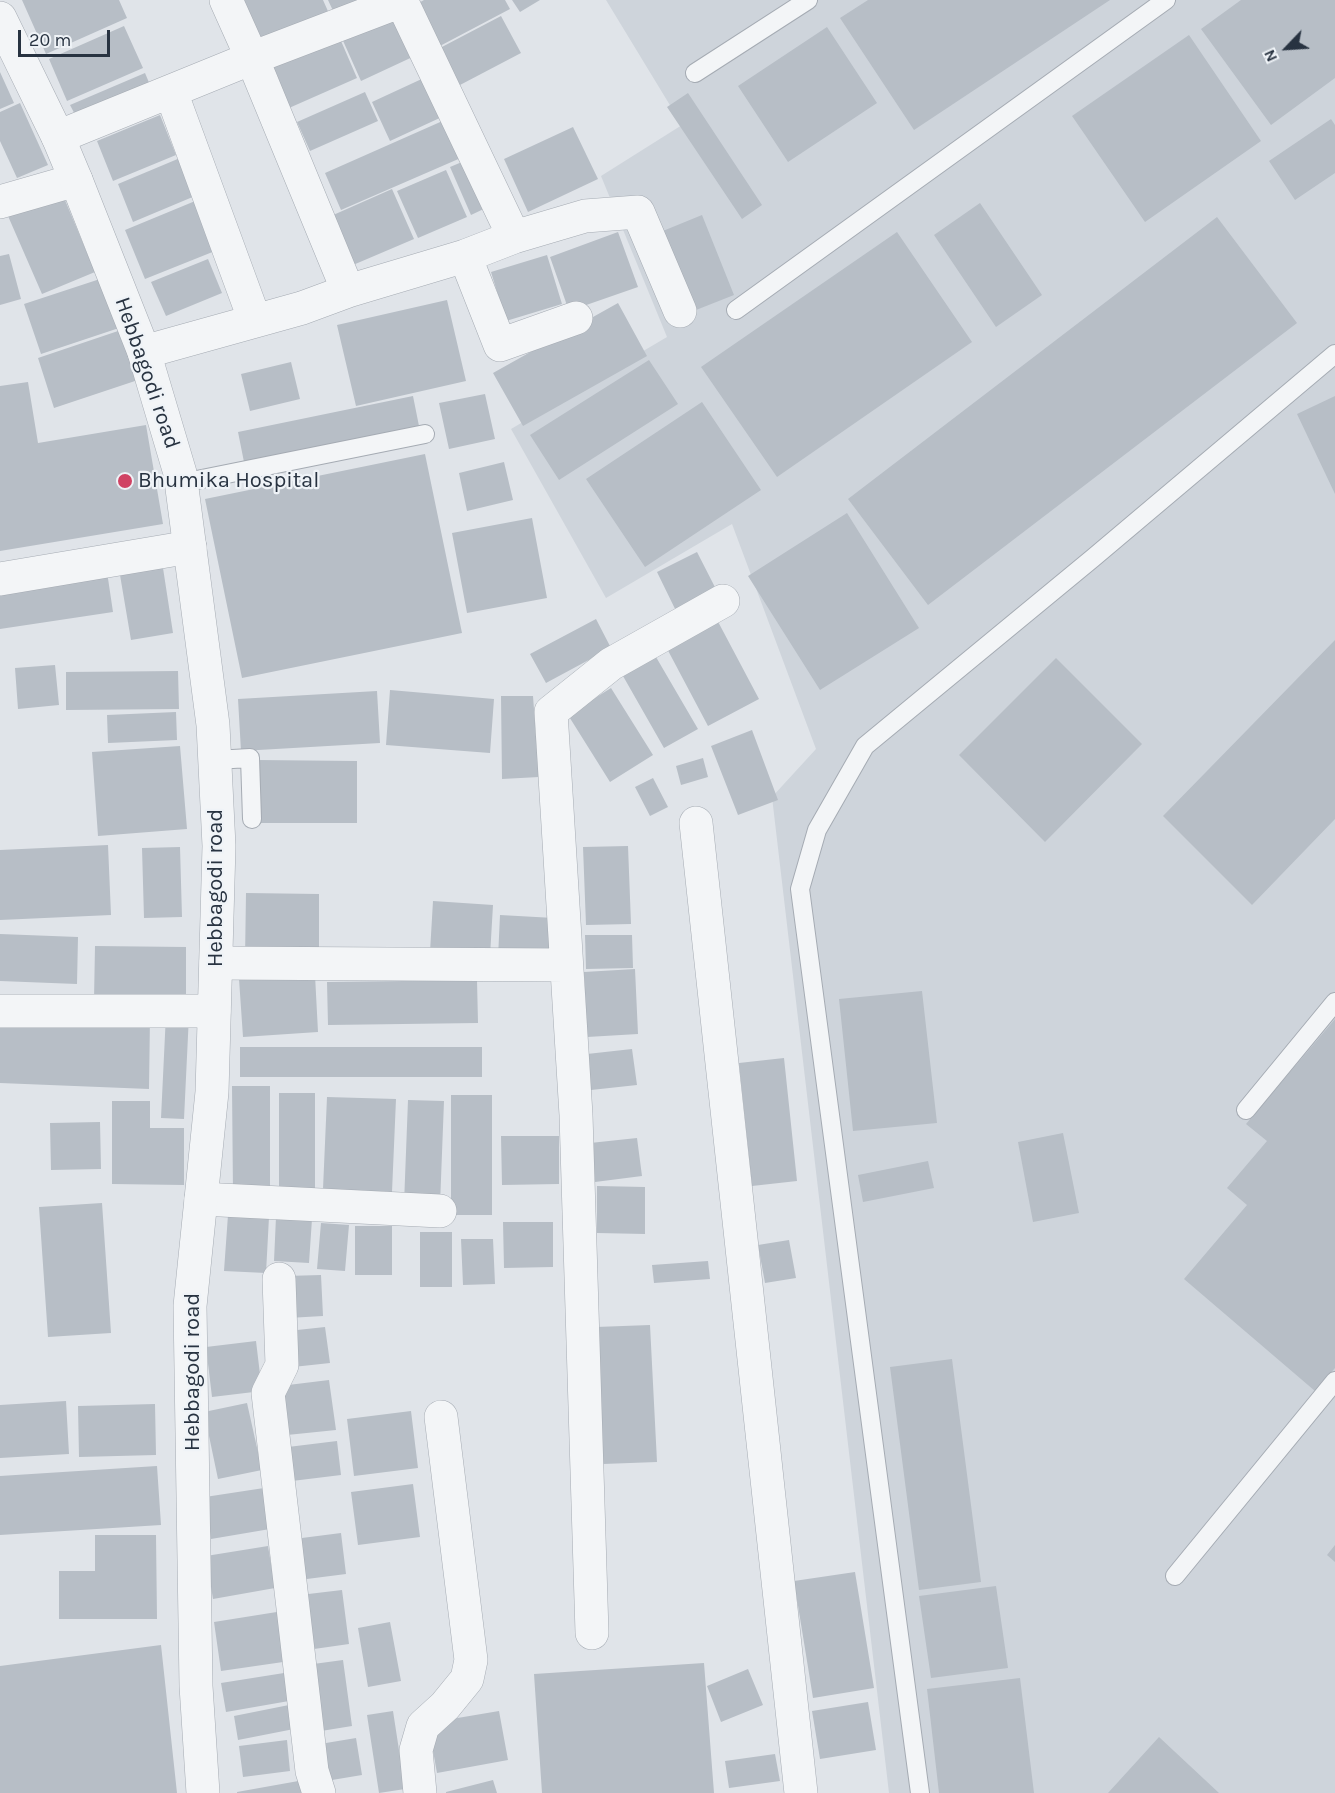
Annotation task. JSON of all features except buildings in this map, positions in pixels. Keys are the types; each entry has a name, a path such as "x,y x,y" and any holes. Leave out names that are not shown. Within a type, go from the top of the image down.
{"street":[{"path":"226,0 348,291"},
{"path":"58,137 252,58 401,1 514,237"},
{"name":"Hebbagodi road","path":"0,18 58,137 144,352 182,483 213,725 219,846 212,1092 190,1306 196,1686 203,1793"},
{"path":"171,92 255,321"},
{"path":"0,202 76,180"},
{"path":"144,352 302,308 348,291 465,256 514,237 585,216 638,212 680,311"},
{"path":"465,256 500,345 576,318"},
{"path":"0,579 190,547"},
{"path":"592,1633 576,1115 551,712 611,664 723,601"},
{"path":"696,823 801,1793"},
{"path":"216,963 566,965"},
{"path":"0,1011 214,1011"},
{"path":"201,1199 440,1211"},
{"path":"279,1279 282,1365 268,1393 312,1771 319,1793"},
{"path":"420,1793 416,1750 423,1726 445,1706 467,1678 471,1660 441,1416"}],"lane":[{"path":"695,73 808,0"},
{"path":"736,309 1166,0"},
{"path":"920,1793 800,889 817,830 865,746 1102,551 1335,354"},
{"path":"182,483 424,434"},
{"path":"215,760 250,758 252,819"},
{"path":"1246,1110 1335,1002"},
{"path":"1175,1576 1335,1381"}],"shaded area":[{"path":"606,0 1335,0 1335,1793 889,1793 772,797 816,749 732,524 606,598 511,429 667,337 601,176 682,125"}],"place":[{"name":"Bhumika Hospital","path":"125,481"}]}
